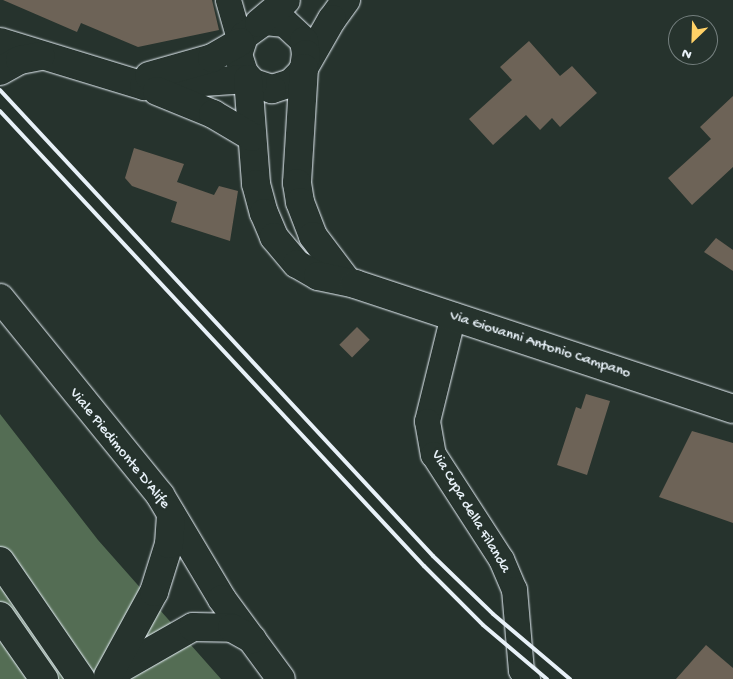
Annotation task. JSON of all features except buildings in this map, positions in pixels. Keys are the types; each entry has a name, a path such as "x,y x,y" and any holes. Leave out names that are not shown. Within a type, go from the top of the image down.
{"main road":[{"path":"248,79 240,67 250,33 286,0"},
{"path":"133,84 248,79 266,88 279,88 291,83 304,68 346,0"},
{"path":"133,84 190,66 250,33 278,21 296,30 306,48 296,183 300,202 313,236 347,281"},
{"path":"0,42 133,84 213,114 252,137"},
{"path":"0,71 20,60 41,56"},
{"name":"Via Giovanni Antonio Campano","path":"248,79 256,184 274,237 297,264 318,276 347,281 733,409"},
{"name":"Viale Piedimonte D'Alife","path":"0,298 160,495 222,600 281,679"},
{"path":"105,677 154,592 169,544 171,514"},
{"path":"0,561 81,679"},
{"path":"5,624 44,679"},
{"path":"105,677 193,627 232,628 252,639"}],"street":[{"path":"228,0 250,33"},
{"name":"Via Cupa della Filanda","path":"452,315 426,420 433,454 500,559 514,589 522,670 527,679"}],"green space":[{"path":"0,414 98,540 221,679 0,679"}],"railway":[{"path":"0,90 433,556 493,614 570,679"},
{"path":"0,111 424,566 483,625 547,679"}]}
